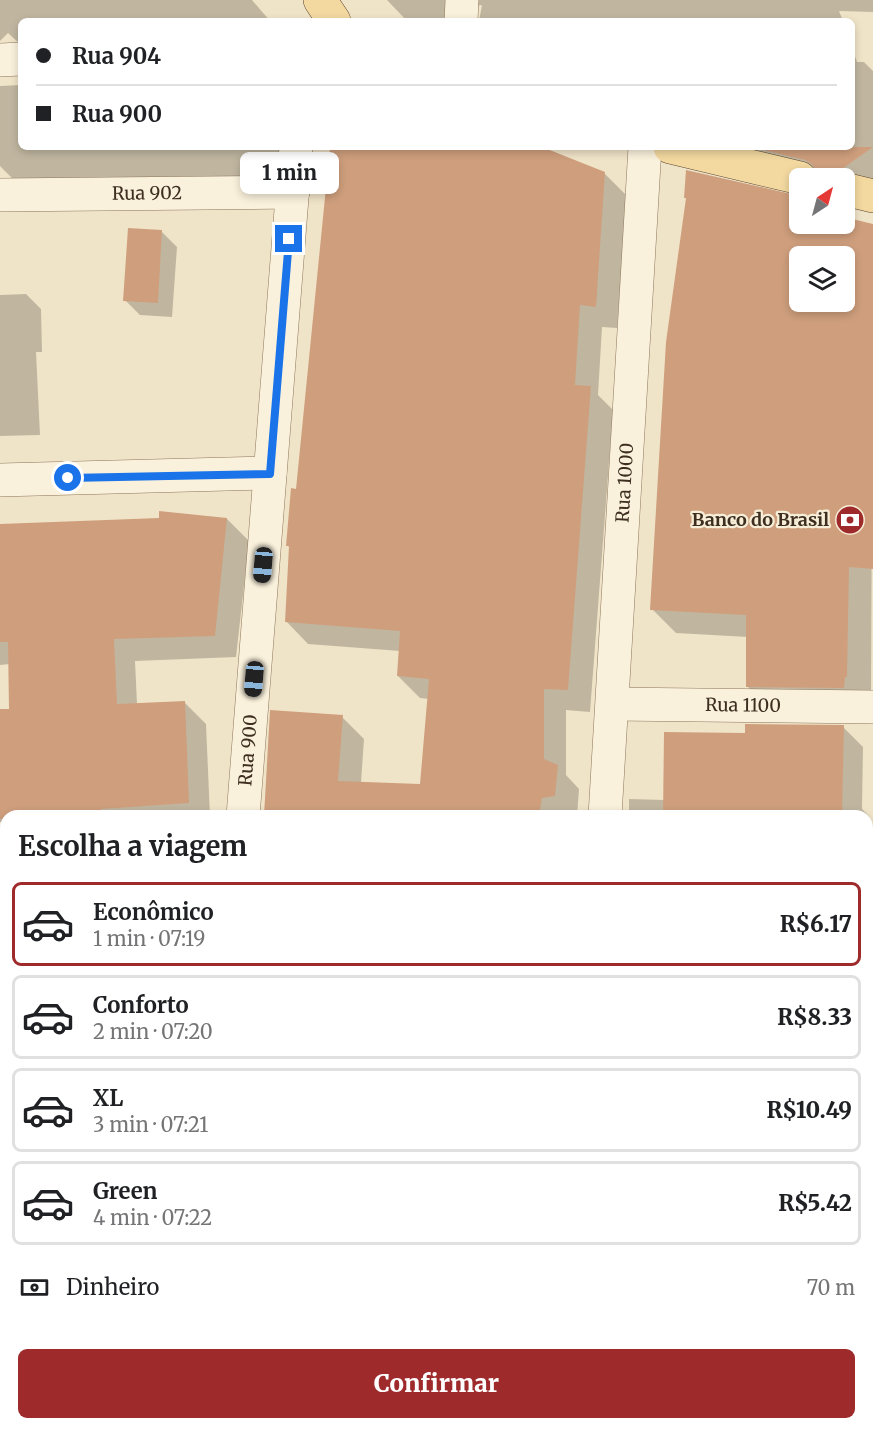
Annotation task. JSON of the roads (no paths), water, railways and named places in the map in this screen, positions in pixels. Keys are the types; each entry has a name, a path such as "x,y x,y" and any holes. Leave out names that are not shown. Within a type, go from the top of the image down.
{"main road":[{"path":"320,0 332,18"},
{"path":"683,150 789,175"},
{"path":"855,192 873,196"}],"street":[{"path":"461,18 462,0"},
{"path":"0,60 18,59"},
{"name":"Rua 900","path":"243,810 296,150"},
{"name":"Rua 1000","path":"605,810 614,704 645,150"},
{"name":"Rua 902","path":"0,195 292,192"},
{"path":"0,480 270,474"},
{"name":"Rua 1100","path":"614,704 873,707"}],"place":[{"name":"Banco do Brasil","path":"850,520"}]}
